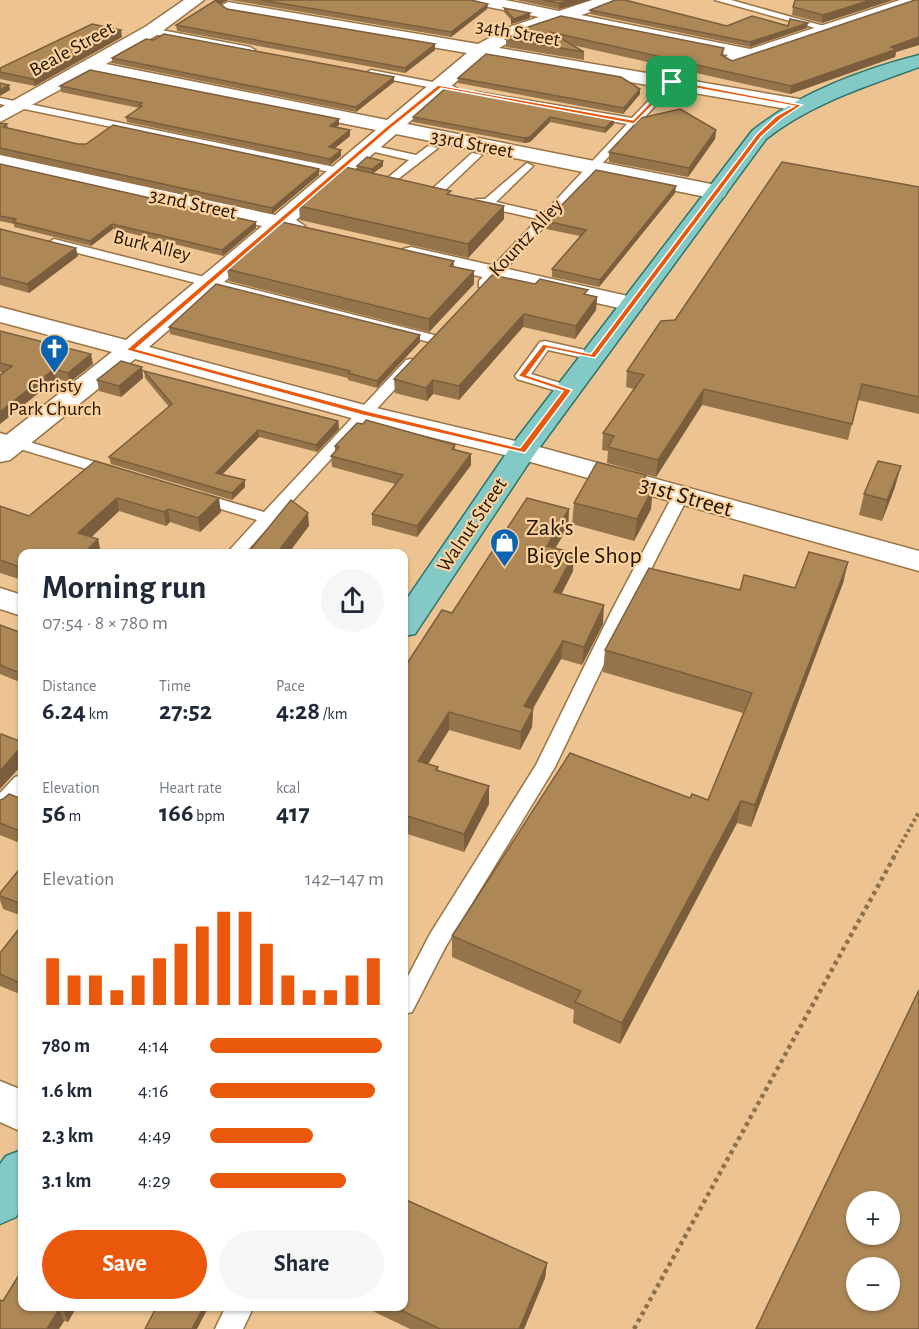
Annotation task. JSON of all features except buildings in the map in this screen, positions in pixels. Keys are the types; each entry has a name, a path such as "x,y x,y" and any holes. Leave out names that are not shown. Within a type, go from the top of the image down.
{"main road":[{"name":"Walnut Street","path":"408,620 522,451 759,135 778,118 800,105 919,62"},
{"path":"0,1202 18,1177"}],"street":[{"name":"Beale Street","path":"0,116 9,103 86,66 151,31 195,0"},
{"path":"479,0 749,54"},
{"path":"5,445 130,350 277,222 483,49 518,30 609,0"},
{"path":"866,0 919,20"},
{"path":"672,82 826,28 917,0"},
{"name":"34th Street","path":"228,7 800,105"},
{"name":"33rd Street","path":"86,66 716,192"},
{"name":"32nd Street","path":"0,161 311,230"},
{"path":"391,249 632,304"},
{"name":"31st Street","path":"0,314 365,413 522,451 919,561"},
{"path":"0,598 18,605"},
{"path":"0,1101 18,1110"}],"lane":[{"path":"720,0 826,28"},
{"path":"151,31 267,53"},
{"path":"359,71 634,122"},
{"name":"Kountz Alley","path":"471,298 672,82"},
{"path":"9,103 408,186"},
{"path":"366,147 418,159"},
{"path":"378,180 418,159 432,148"},
{"path":"476,155 431,191 547,217"},
{"path":"487,204 527,166"},
{"name":"Burk Alley","path":"44,241 210,281 429,343 365,413"},
{"path":"568,390 522,376 545,345 593,356"},
{"path":"239,549 365,413"},
{"path":"5,445 130,477"},
{"path":"187,494 268,518"},
{"path":"408,997 438,940 545,767 621,610 681,495"},
{"path":"0,806 18,786"},
{"path":"228,1329 238,1311"}],"path":[{"path":"634,1329 919,812"}],"place":[{"name":"Christy Park Church","path":"55,374"},
{"name":"Zak's Bicycle Shop","path":"505,568"}],"route":[{"path":"672,82 800,105 778,118 759,135 593,356 545,345 522,376 568,390 522,451 365,413 130,350 277,222 440,86 634,122 672,82"}]}
